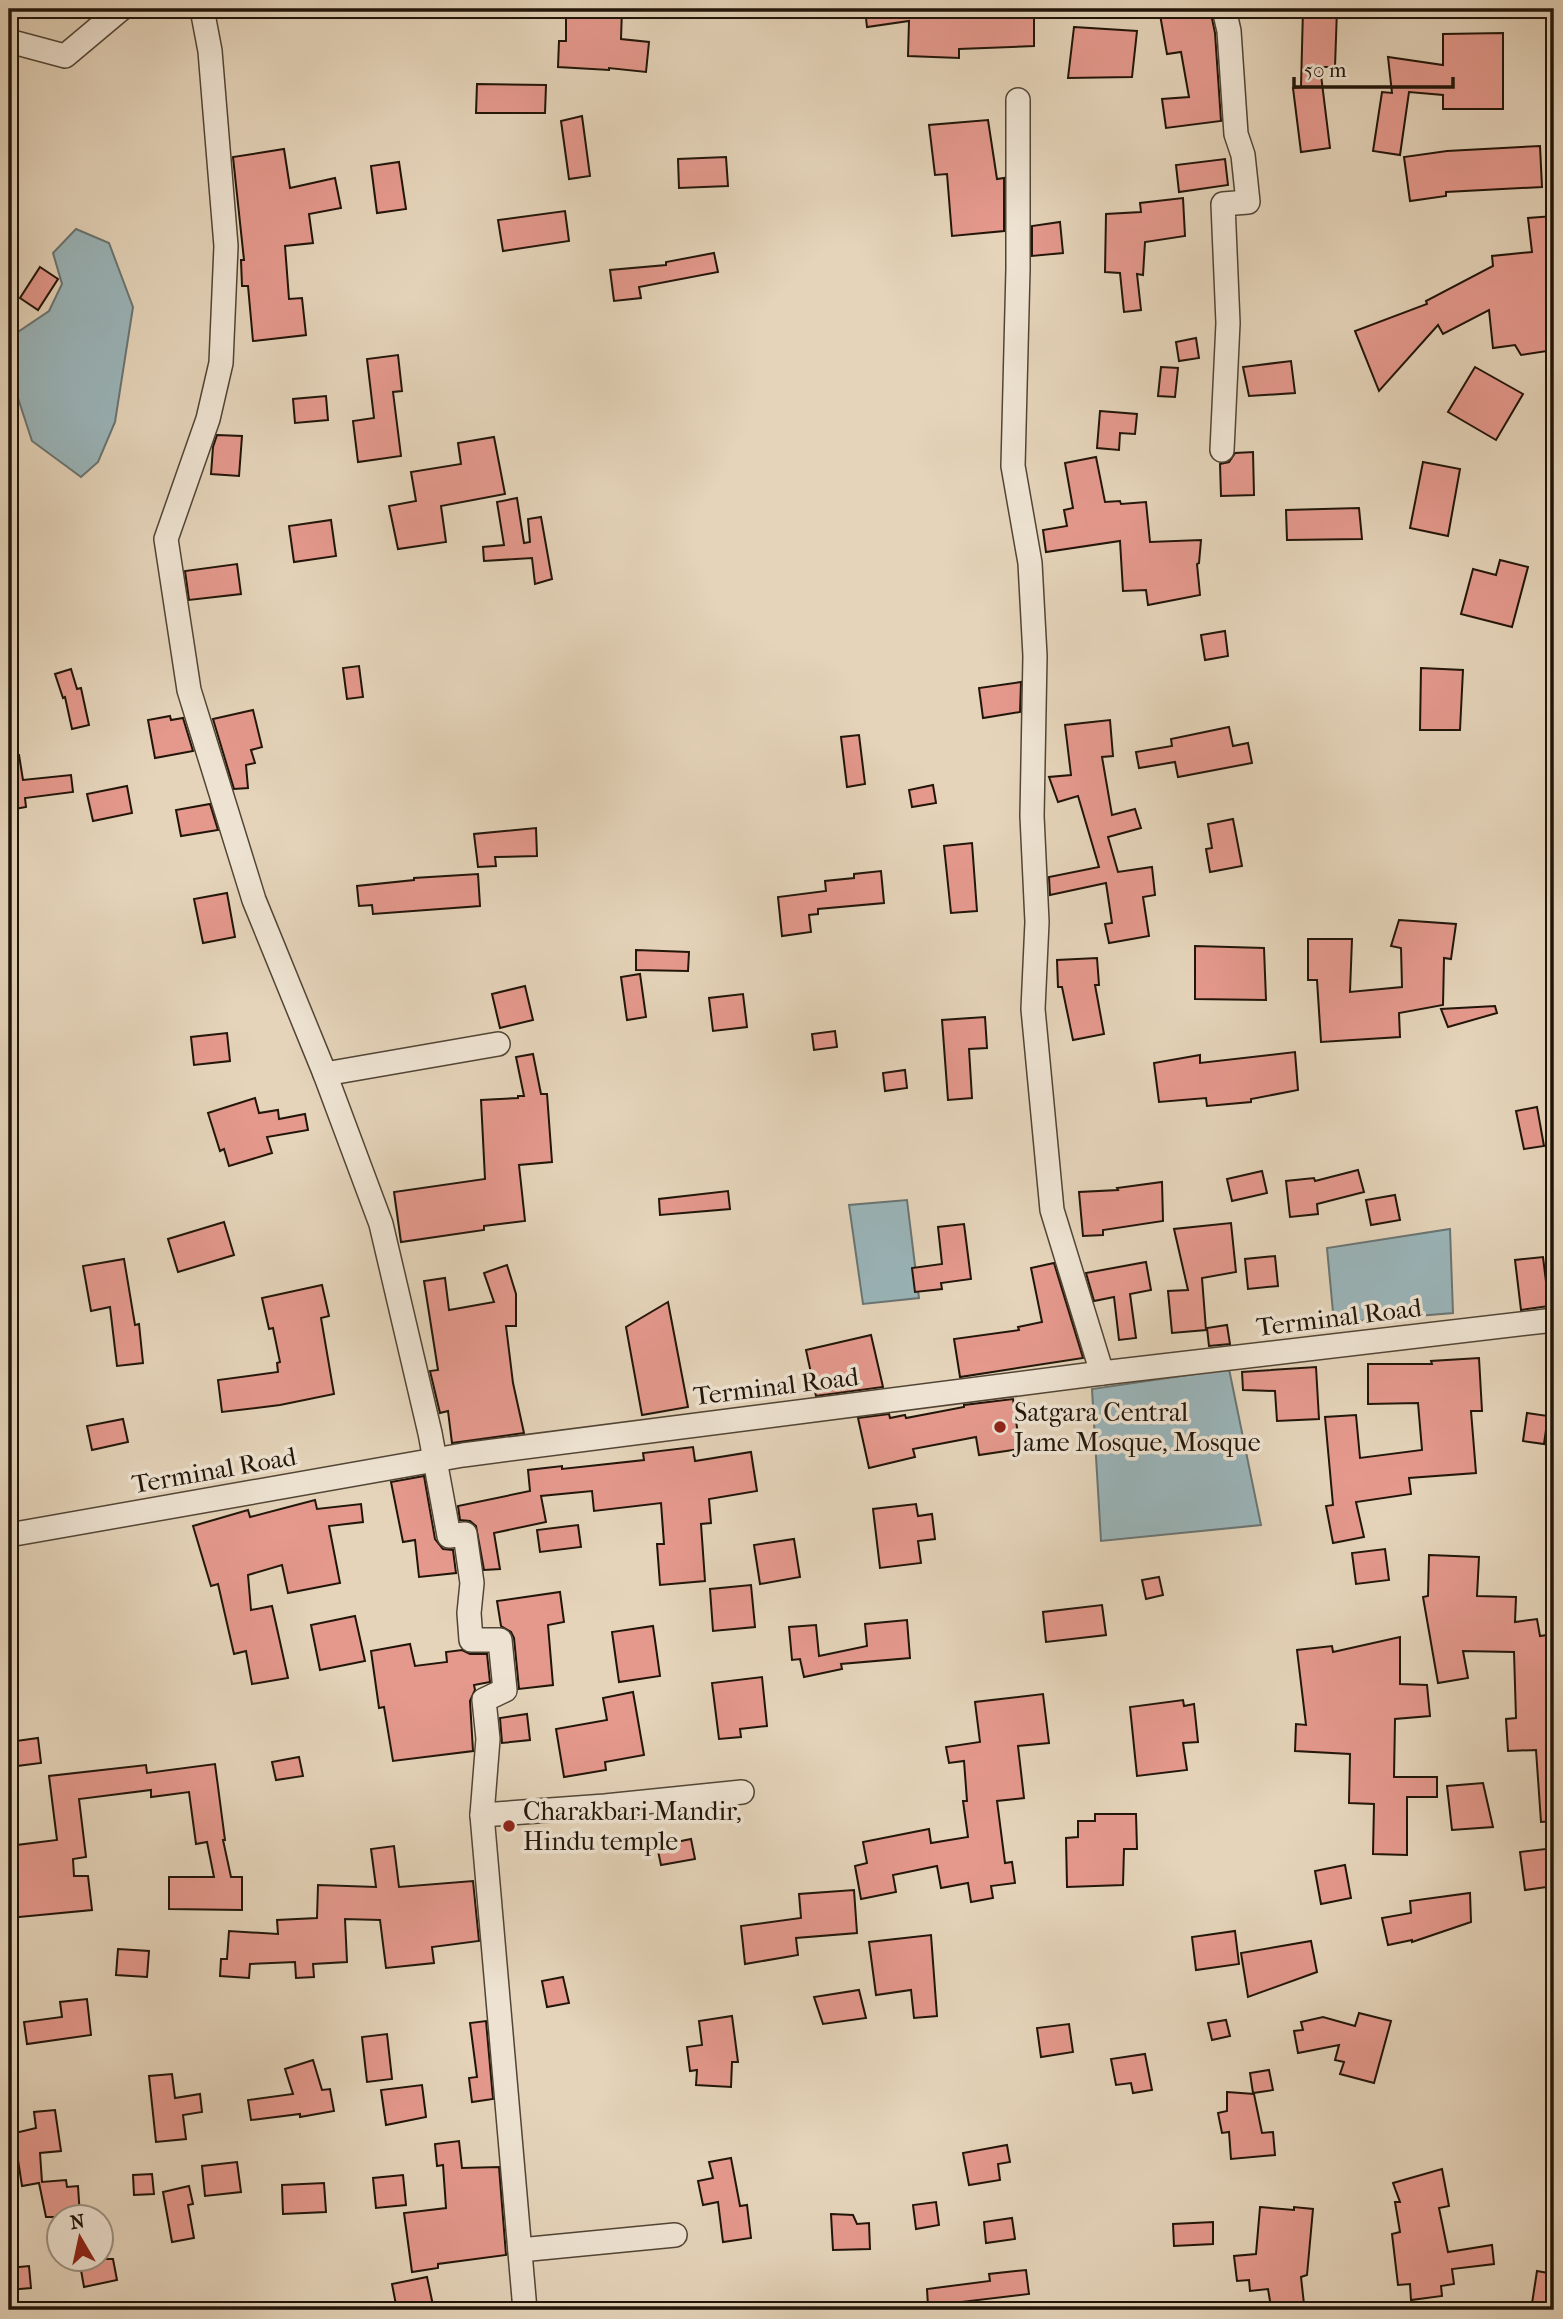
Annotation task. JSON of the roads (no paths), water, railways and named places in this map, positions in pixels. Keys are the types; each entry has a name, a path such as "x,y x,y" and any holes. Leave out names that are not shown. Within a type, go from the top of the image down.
{"street":[{"path":"9,41 65,57 121,9"},
{"path":"202,9 210,51 226,246 225,320 221,363 208,419 166,539 189,690 216,783 254,900 325,1074 381,1224 435,1459 449,1536 465,1534 472,1583 469,1613 471,1640 500,1640 505,1690 484,1700 488,1739 482,1815 525,2310"},
{"path":"1222,450 1228,323 1223,204 1248,202 1243,155 1236,134 1229,31 1224,9"},
{"path":"1018,100 1018,269 1013,466 1030,563 1035,656 1032,816 1037,922 1033,1009 1052,1210 1102,1373"},
{"path":"325,1074 498,1044"},
{"name":"Terminal Road","path":"9,1535 435,1459 1102,1373 1554,1320"},
{"path":"482,1815 741,1792"},
{"path":"520,2250 675,2235"}],"water":[{"path":"76,229 109,243 133,307 115,422 98,462 81,477 32,441 15,389 9,338 49,311 62,284 53,253"},
{"path":"907,1200 919,1298 863,1304 849,1205"},
{"path":"1450,1229 1453,1313 1334,1323 1327,1248"},
{"path":"1229,1369 1261,1525 1101,1541 1092,1389"}],"place":[{"name":"Satgara Central Jame Mosque, Mosque","path":"1000,1427"},
{"name":"Charakbari Mandir, Hindu temple","path":"509,1826"}]}
